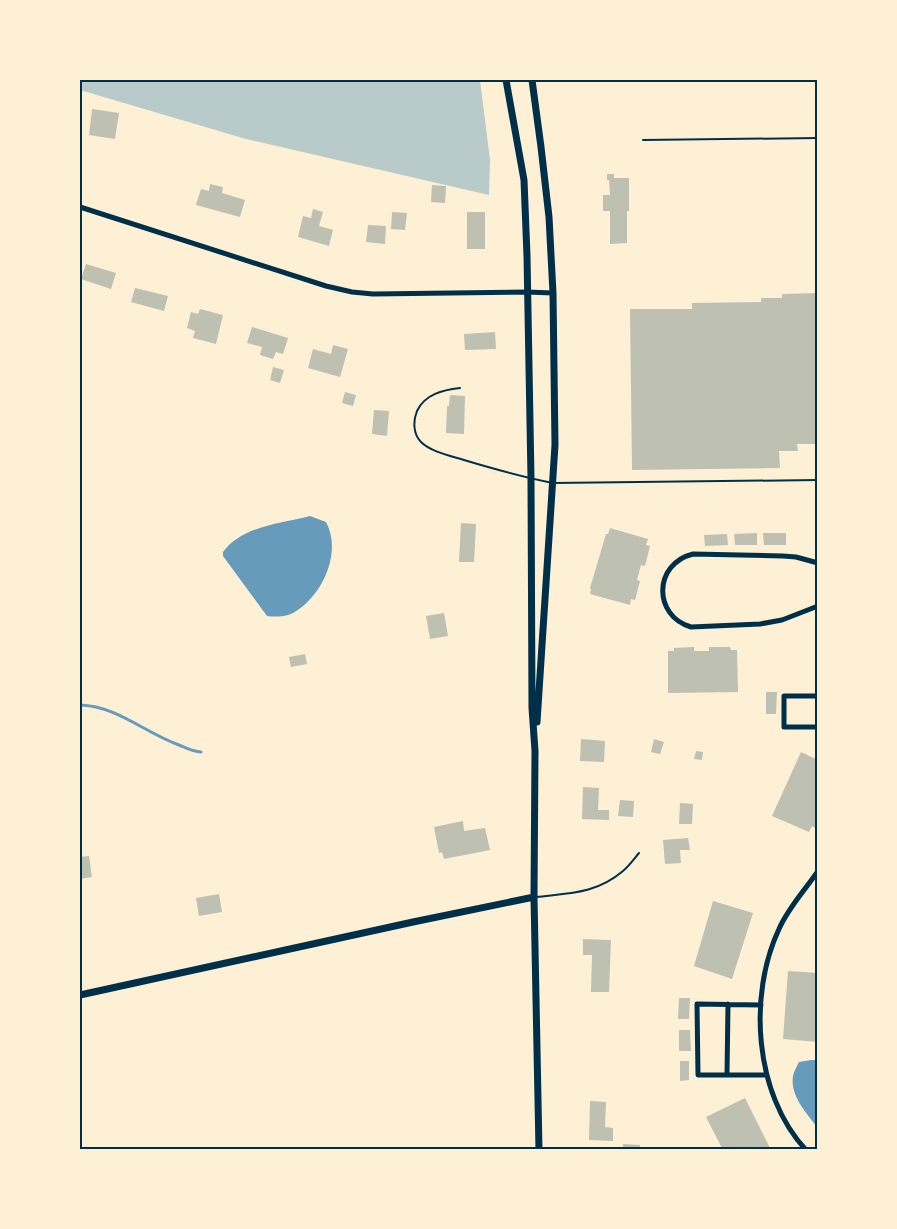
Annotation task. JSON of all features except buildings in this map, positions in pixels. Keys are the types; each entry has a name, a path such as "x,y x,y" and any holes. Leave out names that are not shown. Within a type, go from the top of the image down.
{"street":[{"path":"506,80 524,180 531,478 532,708 535,751"},
{"path":"531,80 542,147 549,217 553,293 555,445 535,751 534,897 539,1149"},
{"path":"80,207 326,286 352,292 373,294 527,291 553,293"},
{"path":"818,563 783,556 693,554 684,556 668,569 662,591 665,604 671,613 684,625 691,627 760,624 782,620 818,606"},
{"path":"818,696 784,696 784,727 818,727"},
{"path":"806,1149 792,1133 779,1111 766,1075 761,1005 772,945 780,927 818,872"},
{"path":"80,996 413,921 534,897"},
{"path":"761,1005 697,1004 698,1075 766,1075"},
{"path":"727,1075 728,1004"}],"lane":[{"path":"643,140 818,138"},
{"path":"460,388 443,390 430,397 418,410 414,425 416,434 421,442 447,454 512,474 553,483 818,480"},
{"path":"534,897 586,891 608,882 624,870 639,852"}],"shaded area":[{"path":"80,80 480,80 490,160 489,195 246,139 80,90"}],"water":[{"path":"310,516 326,522 331,534 332,547 326,574 312,598 302,607 288,615 267,616 223,556 223,552 231,543 251,531"},
{"path":"817,1060 817,1127 796,1097 793,1083 793,1074 799,1062"}],"waterway":[{"path":"80,705 119,715 167,740 201,752"}]}
